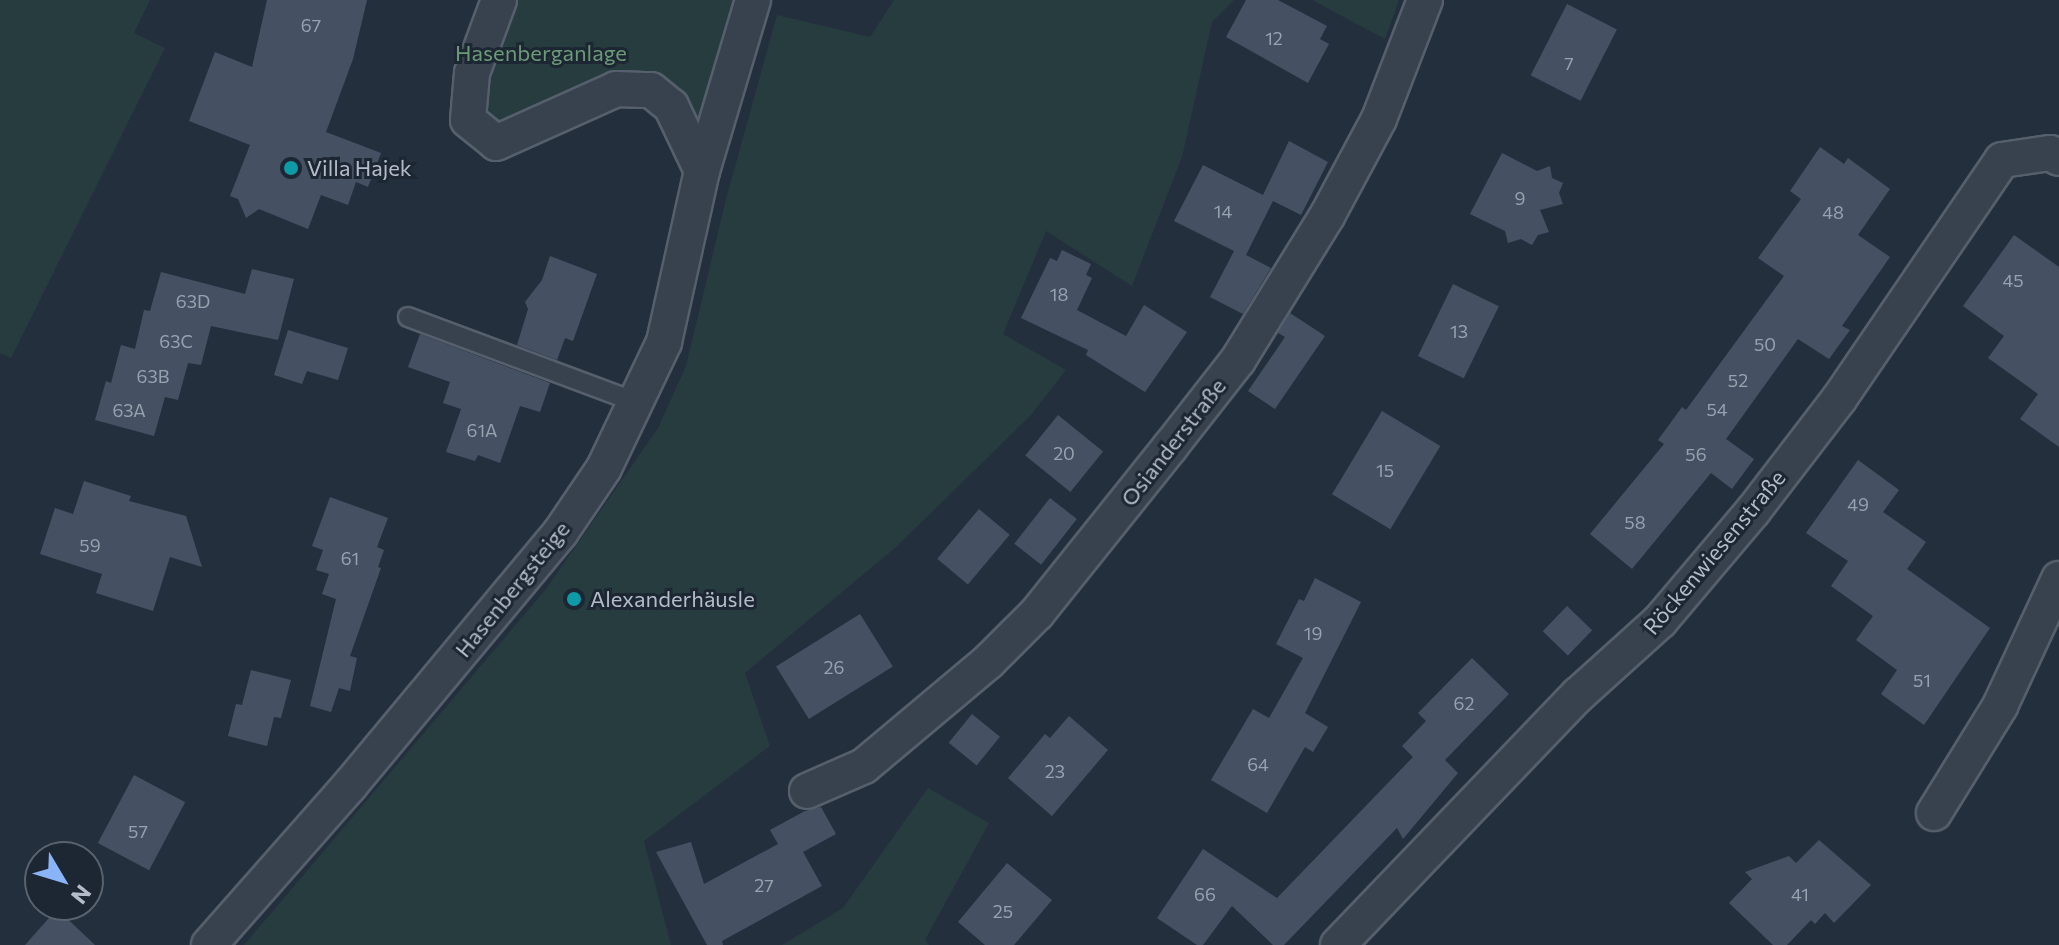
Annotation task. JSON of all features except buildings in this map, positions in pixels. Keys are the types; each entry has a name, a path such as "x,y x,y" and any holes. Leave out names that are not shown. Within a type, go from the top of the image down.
{"street":[{"path":"499,0 472,73 468,120 496,143 616,89 651,90 671,106 702,171"},
{"name":"Hasenbergsteige","path":"209,945 350,785 560,533 604,468 638,403 664,342 702,171 753,0"},
{"name":"Osianderstraße","path":"807,791 864,766 989,661 1037,613 1229,372 1281,295 1379,119 1425,0"},
{"name":"Röckenwiesenstraße","path":"1338,945 1578,695 1660,621 1735,533 1839,399 2002,160 2050,153 2059,158"},
{"path":"1934,813 2000,706 2059,579"}],"lane":[{"path":"408,317 638,403"}],"green space":[{"path":"0,0 150,0 134,33 165,48 11,358 0,353"},
{"name":"Hasenberganlage","path":"504,0 737,0 699,149 658,81 497,131 474,116"},
{"path":"894,0 1234,0 1212,22 1182,157 1132,286 1046,231 1003,334 1066,370 1030,416 896,547 745,673 770,746 644,841 671,945 244,945 546,589 658,428 686,366 726,199 777,15 870,37"},
{"path":"1312,0 1399,0 1385,39"},
{"path":"928,788 989,823 925,940 929,945 782,945 843,908"}],"place":[{"name":"Villa Hajek","path":"291,168"},
{"name":"Alexanderhäusle","path":"574,599"}]}
